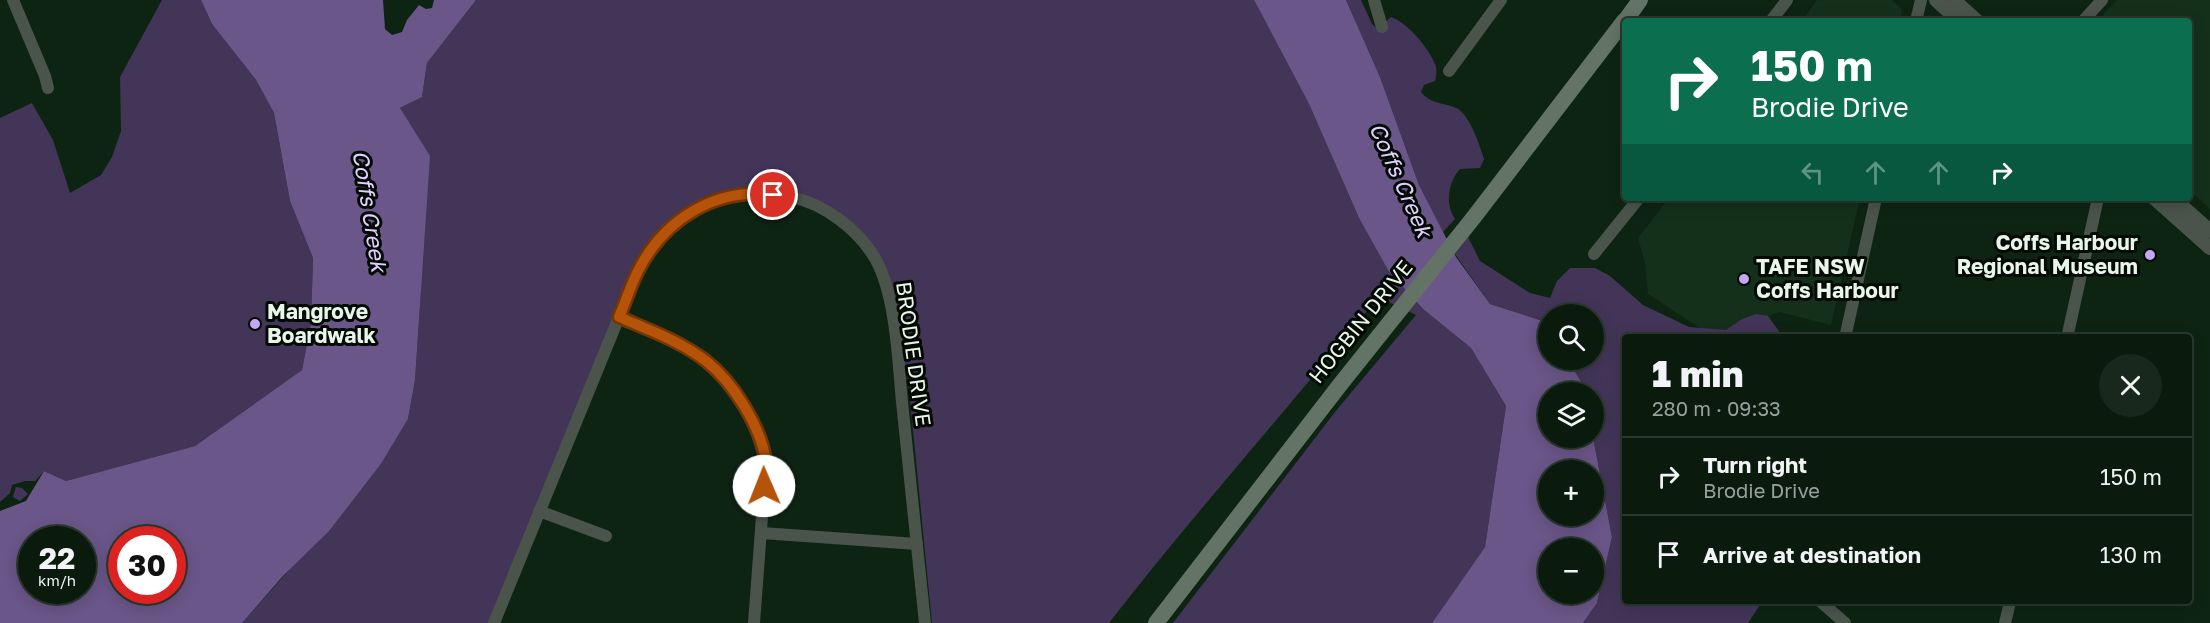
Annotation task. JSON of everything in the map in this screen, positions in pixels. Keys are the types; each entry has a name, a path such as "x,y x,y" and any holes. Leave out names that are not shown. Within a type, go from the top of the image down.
{"main road":[{"name":"HOGBIN DRIVE","path":"1627,18 1640,0"},
{"name":"HOGBIN DRIVE","path":"1156,623 1622,25"}],"street":[{"path":"13,0 48,88"},
{"path":"1374,0 1382,27"},
{"path":"1449,71 1501,0"},
{"path":"1773,18 1787,0"},
{"path":"1917,18 1921,0"},
{"path":"1936,0 1956,18"},
{"path":"1954,0 1974,18"},
{"path":"2086,18 2102,0"},
{"name":"BRODIE DRIVE","path":"494,623 639,268 657,242 680,219 716,199 754,192 792,197 823,209 866,245 876,261 890,299 925,623"},
{"path":"1594,254 1637,201"},
{"path":"1846,334 1875,201"},
{"path":"2068,334 2097,201"},
{"path":"2157,201 2210,248"},
{"path":"2176,201 2210,231"},
{"path":"619,317 675,341 707,362 736,392 754,423 766,463 754,623"},
{"path":"539,511 606,536"},
{"path":"762,533 917,544"},
{"path":"1823,604 1845,623"},
{"path":"2005,623 2010,604"}],"shaded area":[{"path":"162,0 201,0 212,24 256,80 274,113 290,201 313,258 311,323 302,370 195,446 66,481 44,471 35,481 12,485 10,493 0,502 0,118 32,103 53,140 70,193 101,175 112,157 121,131 120,77"},
{"path":"476,0 1254,0 1309,104 1359,218 1389,272 1423,309 1471,348 1506,406 1485,547 1432,623 1173,623 1335,412 1416,315 1378,297 1109,623 932,623 908,379 876,261 823,209 754,192 680,219 639,268 494,623 242,623 364,486 381,464 408,419 415,380 421,289 400,108 422,97 427,63"},
{"path":"1346,0 1361,0 1372,24 1378,29 1391,17 1418,38 1436,67 1435,81 1424,85 1421,92 1429,99 1458,109 1467,118 1477,139 1484,159 1480,168 1460,169 1456,174 1449,193 1450,207 1455,219 1443,232 1419,185 1380,77"},
{"path":"1817,0 1892,0 1902,10 1901,18 1804,18"},
{"path":"2117,0 2210,0 2210,209 2192,193 2192,18 2100,18"},
{"name":"TAFE NSW Coffs Harbour","path":"1667,201 1859,201 1831,325 1779,312 1718,334 1709,334 1648,294 1645,263 1638,238"},
{"path":"1468,237 1480,261 1530,293 1550,298 1557,281 1570,268 1595,268 1610,276 1643,305 1689,327 1726,330 1742,319 1756,314 1768,316 1781,334 1622,334 1622,604 1761,604 1748,623 1583,623 1596,604 1604,604 1604,572 1612,537 1604,495 1604,460 1597,460 1595,448 1604,448 1604,382 1581,382 1574,370 1604,370 1604,304 1538,304 1538,319 1490,304 1455,254"},
{"path":"16,487 22,488 28,494 20,501 13,497"}],"water":[{"name":"Coffs Creek","path":"201,0 383,0 385,29 392,35 402,32 407,20 419,5 426,9 432,8 434,0 476,0 427,63 422,97 400,108 430,156 415,380 408,419 381,464 329,531 283,576 242,623 0,623 0,511 26,501 44,471 66,481 195,446 302,370 311,323 313,258 290,201 274,113 256,80 212,24"},
{"name":"Coffs Creek","path":"1254,0 1346,0 1380,77 1419,185 1456,257 1490,304 1538,319 1538,370 1574,370 1581,382 1538,382 1538,448 1595,448 1597,460 1538,460 1538,526 1604,526 1604,495 1612,537 1604,572 1604,538 1538,538 1538,604 1596,604 1583,623 1432,623 1485,547 1506,406 1471,348 1423,309 1389,272 1359,218 1309,104"}],"place":[{"name":"Coffs Harbour Regional Museum","path":"2150,255"},
{"name":"TAFE NSW Coffs Harbour","path":"1744,279"},
{"name":"Mangrove Boardwalk","path":"255,324"}],"route":[{"path":"764,486 766,463 754,423 736,392 707,362 675,341 619,317 639,268 657,242 680,219 716,199 754,192 773,195"}]}
